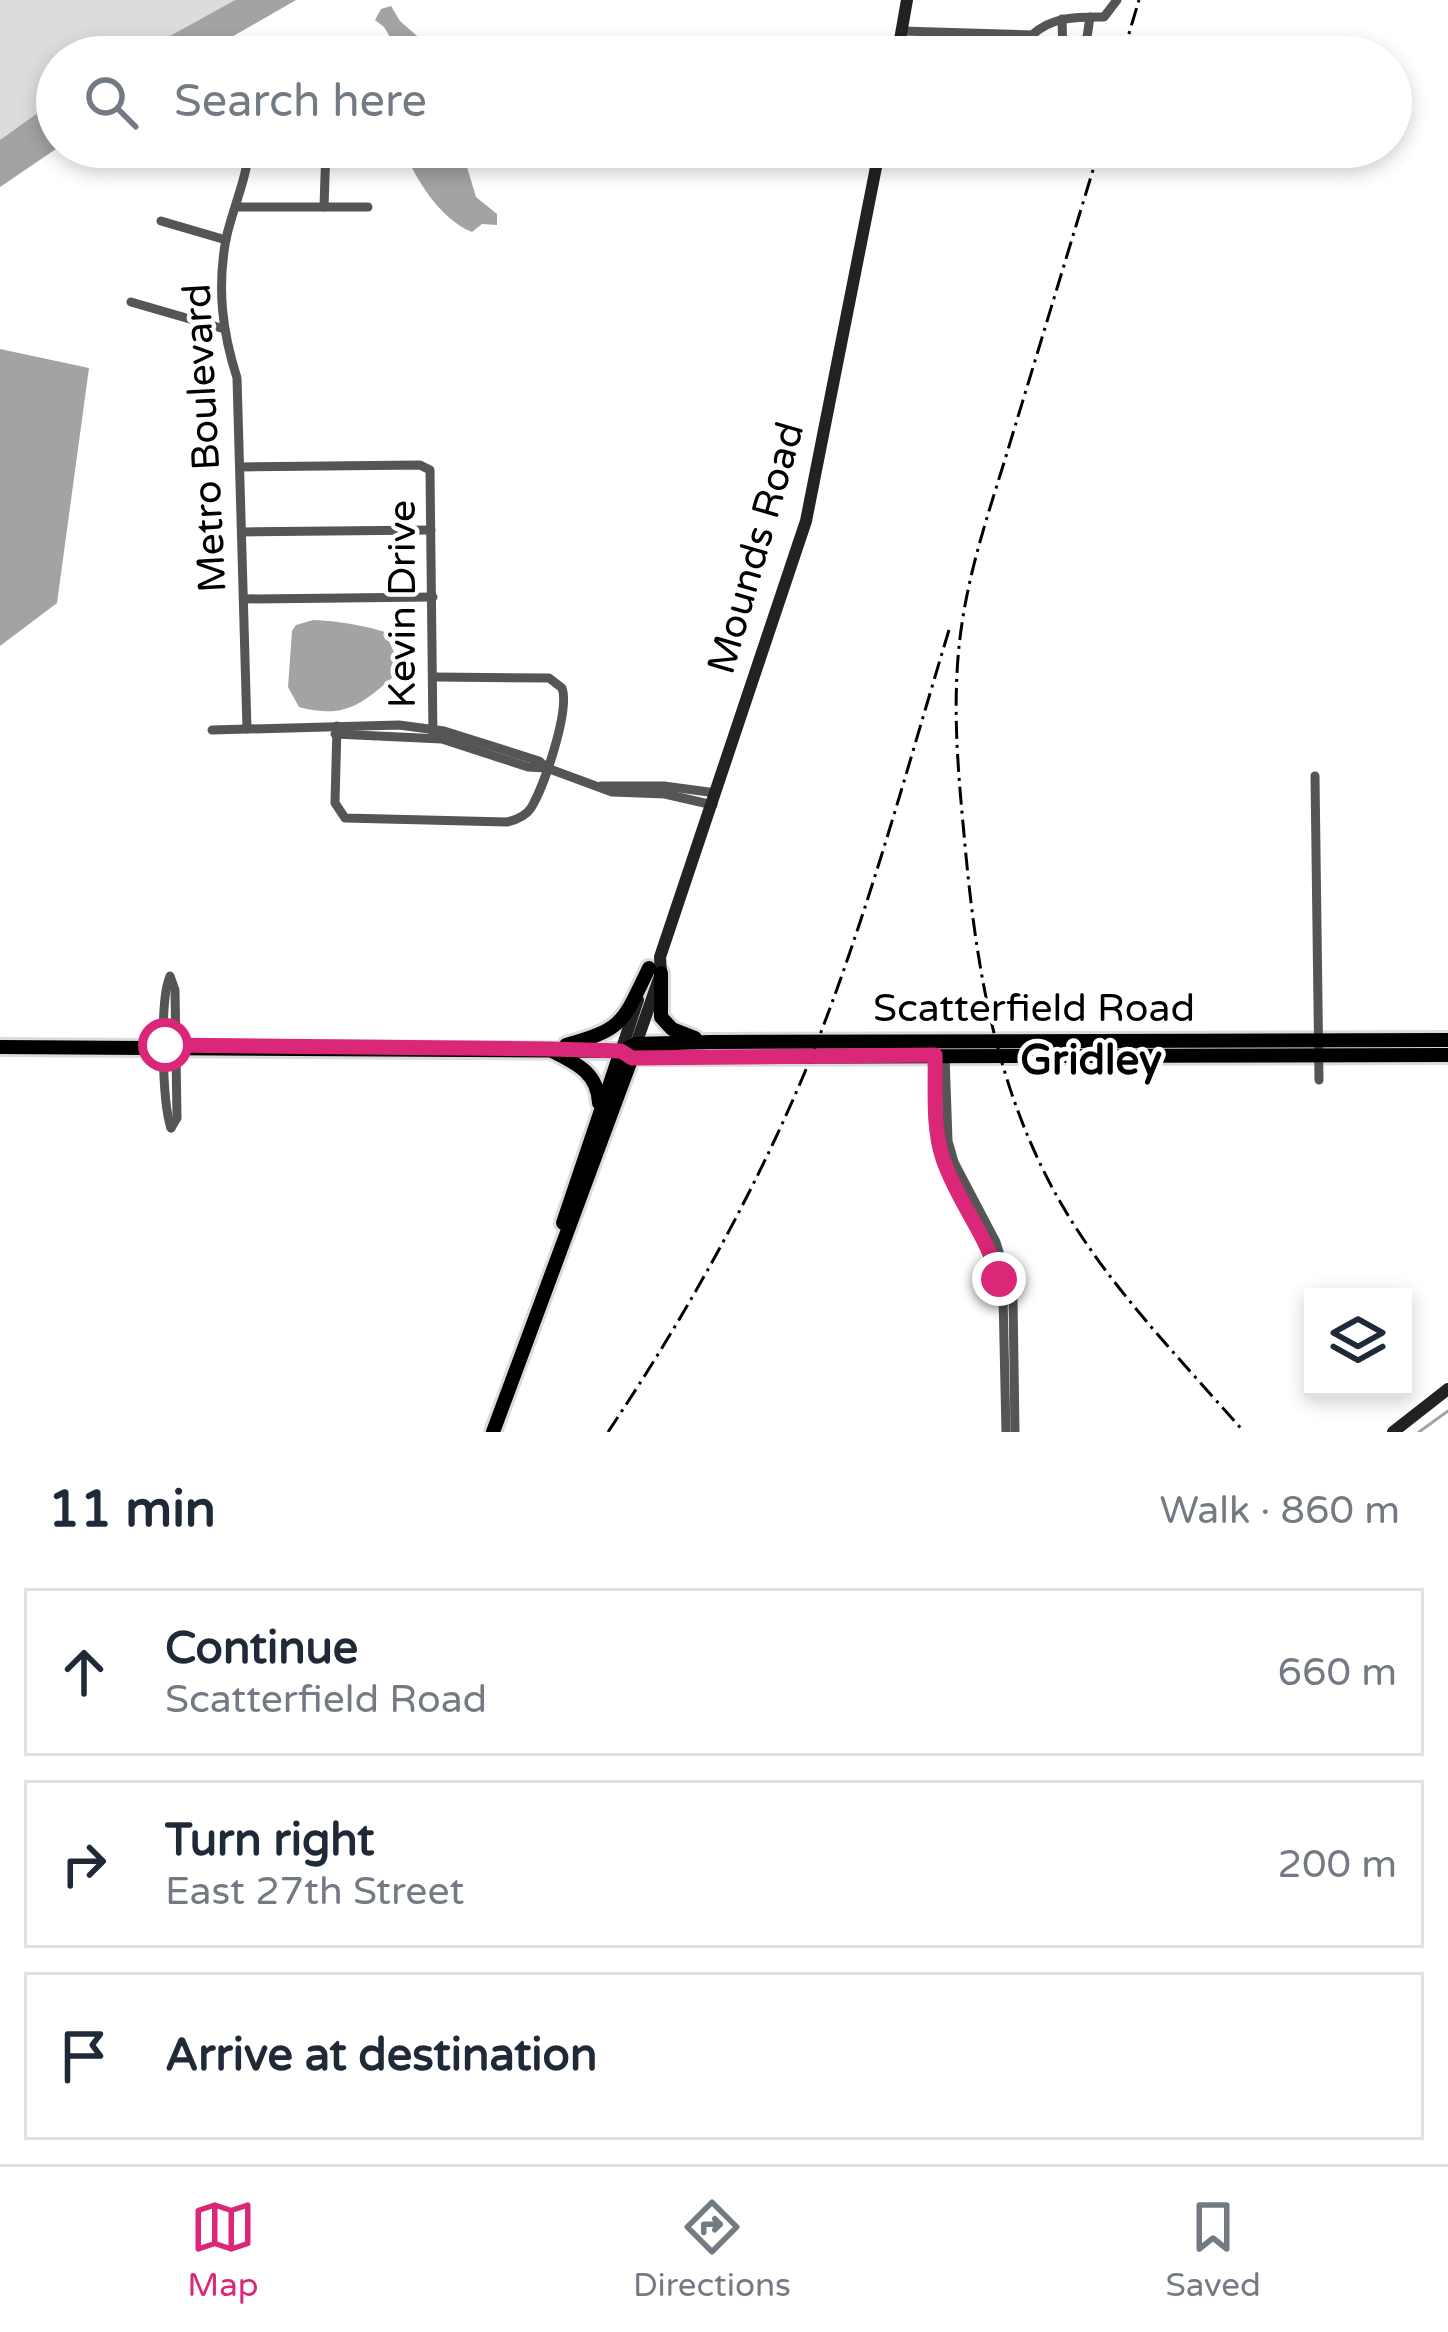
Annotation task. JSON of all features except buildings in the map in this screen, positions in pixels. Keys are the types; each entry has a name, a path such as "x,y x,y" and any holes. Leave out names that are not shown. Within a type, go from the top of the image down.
{"main road":[{"path":"901,36 908,0"},
{"name":"Mounds Road","path":"493,1432 630,1051 806,521 876,168"},
{"path":"657,966 664,1022 677,1032 711,1042"},
{"path":"550,1049 614,1028 657,966"},
{"name":"Scatterfield Road","path":"0,1046 550,1049 681,1055 1448,1040"},
{"name":"Scatterfield Road","path":"630,1051 711,1042 940,1048"},
{"name":"Scatterfield Road","path":"1318,1046 1448,1054"},
{"path":"550,1049 595,1080 606,1111"},
{"path":"606,1111 639,1072 681,1055"},
{"path":"1393,1432 1448,1389"}],"street":[{"path":"902,32 1032,34 1062,19 1104,17 1117,0"},
{"path":"1087,36 1090,17"},
{"path":"1062,19 1062,36"},
{"name":"Metro Boulevard","path":"246,168 226,240 221,328 237,378 247,729"},
{"path":"324,207 325,168"},
{"path":"236,207 368,207"},
{"path":"161,221 226,240"},
{"path":"131,302 221,328"},
{"name":"Kevin Drive","path":"240,467 420,465 430,470 433,734"},
{"path":"242,532 431,530"},
{"path":"244,599 433,597"},
{"path":"333,730 335,803 340,815 349,820 514,820 531,808 547,768 565,704 557,683 549,678 435,676"},
{"path":"212,730 333,730 476,739 612,792 715,799"},
{"path":"1315,776 1318,1080"},
{"path":"170,1045 166,1114 171,1128 177,1118 170,1045 165,989 170,976 175,990 170,1045"},
{"path":"940,1048 936,1124 944,1164 988,1245 1003,1296 1010,1432"}],"shaded area":[{"path":"0,0 235,0 170,36 36,36 36,114 0,140"},
{"path":"235,0 296,0 233,36 170,36"},
{"path":"391,6 417,36 389,36 375,20 381,9"},
{"path":"36,114 36,163 0,187 0,140"},
{"path":"412,168 467,168 476,197 497,214 497,225 482,224 472,232 461,226 439,208"},
{"path":"0,349 89,368 57,603 0,646"},
{"path":"313,620 385,632 396,657 394,676 351,707 328,711 299,707 288,687 292,631"}],"waterway":[{"path":"1419,1432 1448,1411"}],"railway":[{"path":"1128,36 1139,0"},
{"path":"1094,168 985,524 963,617 956,725 969,881 981,972 1002,1061 1054,1191 1118,1287 1244,1432"},
{"path":"608,1432 719,1249 812,1055 868,897 949,630"}],"district":[{"name":"Gridley","path":"1091,1060"}],"route":[{"path":"165,1045 550,1049 621,1051 632,1058 935,1055 936,1124 944,1164 988,1245 999,1279"}]}
